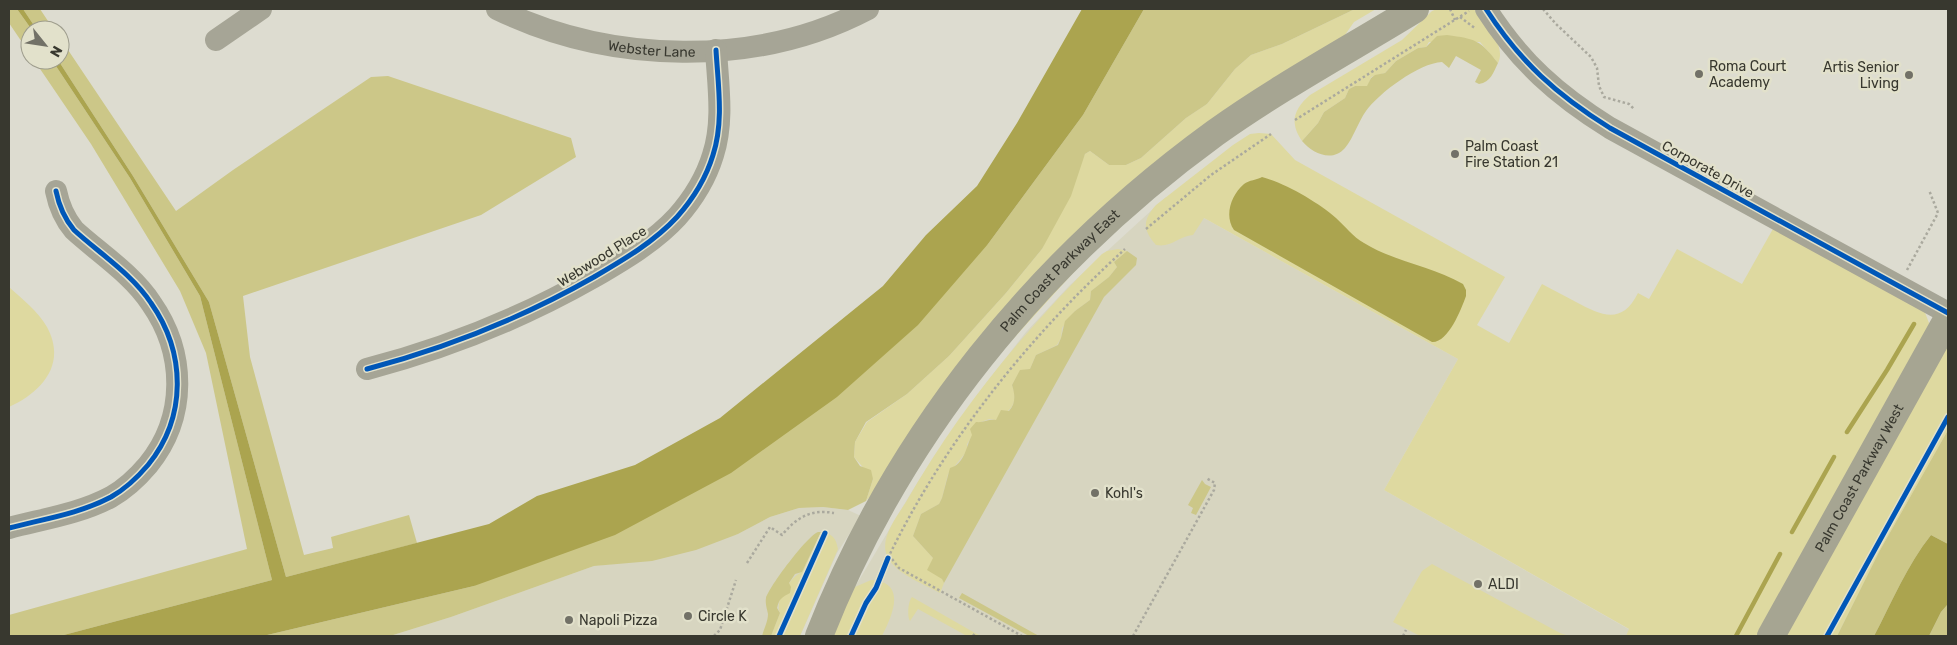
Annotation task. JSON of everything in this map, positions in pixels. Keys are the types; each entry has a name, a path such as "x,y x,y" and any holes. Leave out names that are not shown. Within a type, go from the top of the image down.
{"main road":[{"name":"Palm Coast Parkway East","path":"819,636 854,554 914,450 978,359 1052,274 1132,199 1216,132 1415,9"},
{"name":"Palm Coast Parkway West","path":"1771,636 1948,318"}],"street":[{"path":"216,40 261,9"},
{"name":"Webster Lane","path":"497,9 560,34 604,44 655,51 716,50 761,44 828,27 868,9"},
{"name":"Corporate Drive","path":"1486,9 1530,66 1547,84 1583,112 1948,313"},
{"name":"Webwood Place","path":"367,369 426,352 465,338 534,309 610,267 667,226 694,194 713,156 720,120 716,50"},
{"path":"9,528 84,509 126,487 140,474 161,447 168,432 176,403 178,384 176,361 170,336 164,322 143,292 74,230 62,211 56,191"}],"path":[{"path":"1450,9 1454,20"},
{"path":"1295,120 1472,9"},
{"path":"1543,9 1594,62 1599,86 1604,98 1629,104 1634,109"},
{"path":"1146,229 1211,175 1271,134"},
{"path":"1914,274 1906,269 1938,213 1929,190"},
{"path":"885,564 942,464 999,384 1052,322 1125,248"},
{"path":"1133,636 1214,490 1215,484 1206,478"},
{"path":"747,563 770,527 782,535 792,524 808,514 817,512 834,513"},
{"path":"889,556 899,568 984,617 1022,636"},
{"path":"714,636 720,630 736,580"},
{"path":"1403,636 1406,630"}],"shaded area":[{"path":"9,9 17,9 25,20 20,20 20,39 9,23"},
{"path":"17,9 23,9 30,20 25,20"},
{"path":"23,9 40,9 47,20 30,20"},
{"path":"1082,9 1144,9 1083,115 988,244 918,325 837,397 731,473 615,535 474,586 263,636 60,636 272,580 200,296 130,178 59,70 64,70 133,176 209,302 286,577 489,524 537,496 635,465 720,418 883,286 926,235 977,186 1017,123"},
{"path":"1144,9 1355,9 1282,44 1251,55 1235,69 1207,104 1186,118 1141,158 1126,165 1109,165 1090,151 1085,154 1071,196 1042,249 1006,293 949,356 907,394 866,422 855,442 854,457 860,466 871,470 873,479 866,501 848,510 823,507 799,508 770,517 738,534 696,550 652,561 594,566 451,617 390,636 263,636 474,586 988,244 1083,115"},
{"path":"1355,9 1376,9 1354,22 1338,45 1201,132 866,501 873,479 854,457 855,442 867,422 907,394 949,356 1006,293 1042,249 1085,154 1090,151 1109,165 1126,165 1141,158 1186,118 1207,104 1235,69 1251,55 1282,44"},
{"path":"1437,9 1474,9 1497,41 1500,56 1498,63 1480,42 1429,42 1426,47 1418,48 1396,61 1385,73 1371,77 1368,86 1355,86 1349,89 1345,98 1324,112 1318,123 1302,141 1296,128 1295,116 1300,105 1310,95 1402,40 1432,11"},
{"path":"1447,35 1477,42 1487,49 1498,63 1489,79 1479,84 1475,82 1481,70 1456,56 1449,68 1442,62 1422,68 1400,80 1380,96 1366,111 1348,144 1340,152 1328,156 1322,155 1302,141 1318,123 1324,112 1345,98 1349,89 1355,86 1367,86 1371,78 1385,73 1396,61 1418,48 1426,47 1437,36"},
{"path":"70,53 176,211 233,170 371,77 388,76 571,138 576,157 481,215 243,296 250,357 304,555 333,548 331,537 409,515 417,543 286,577 209,302 133,176 64,70 70,70"},
{"path":"41,70 59,70 130,178 200,296 272,580 60,636 9,636 9,615 247,549 206,353 180,291 91,144"},
{"path":"1250,134 1271,134 1295,160 1505,277 1477,325 1509,343 1542,284 1594,311 1611,315 1618,314 1632,303 1638,293 1649,299 1677,249 1742,284 1774,227 1924,310 1929,323 1928,334 1762,636 1626,636 1629,629 1384,490 1458,359 1204,218 1193,235 1183,237 1166,245 1156,245 1147,230 1146,221 1156,205 1233,145"},
{"path":"1262,177 1291,188 1311,200 1329,212 1356,238 1364,243 1388,255 1439,273 1463,284 1466,296 1448,332 1438,341 1432,342 1234,230 1229,212 1232,200 1239,189 1246,183"},
{"path":"1166,197 1458,359 1384,490 1630,630 1626,636 831,636 855,587 911,493 977,395 1026,332 1069,286"},
{"path":"1118,249 1127,251 1114,262 1117,267 1109,277 1091,291 1090,300 1075,311 1062,328 1061,338 1057,345 1036,355 1030,369 1020,371 1012,385 1015,397 1010,410 996,420 989,419 981,422 967,444 967,451 948,474 939,504 921,514 913,536 933,558 944,583 940,593 901,572 889,560 886,553 885,546 888,533 948,434 995,371 1047,311 1102,254"},
{"path":"1127,251 1137,258 1136,265 1104,297 944,583 942,579 927,570 933,558 913,536 921,514 939,504 950,468 962,459 972,435 970,429 976,422 996,420 1001,410 1009,411 1014,399 1012,385 1020,370 1030,369 1036,355 1058,345 1065,321 1090,300 1091,291 1109,277 1117,267 1114,262"},
{"path":"9,287 43,321 52,340 54,353 48,375 41,385 21,401 9,407"},
{"path":"1948,336 1948,430 1879,552 1837,636 1781,636"},
{"path":"1948,430 1948,544 1931,535 1907,571 1874,636 1837,636 1879,552"},
{"path":"1202,480 1211,487 1196,515 1191,513 1193,508 1188,505"},
{"path":"823,507 848,510 861,516 837,553 800,636 390,636 451,617 594,566 620,563 738,534 770,517 799,508"},
{"path":"818,532 821,532 802,572 795,574 789,583 791,587 790,593 779,602 777,608 780,613 771,636 762,636 768,617 766,598 769,592 781,573 806,542"},
{"path":"821,532 833,537 838,549 800,636 771,636 780,613 779,603 781,596 793,579 802,572"},
{"path":"1931,535 1948,544 1948,604 1941,612 1929,636 1874,636 1907,571"},
{"path":"1432,564 1566,635 1420,636 1393,622 1422,571"},
{"path":"871,580 883,582 890,587 893,593 893,610 882,636 831,636 855,587"},
{"path":"962,593 1039,636 1029,636 959,598"},
{"path":"912,597 981,636 967,636 918,609 910,621 908,609"},
{"path":"1948,604 1948,636 1929,636 1941,612"}],"waterway":[{"path":"1847,432 1914,324"},
{"path":"1792,532 1834,457"},
{"path":"1736,636 1780,554"}],"cycle path":[{"path":"1486,9 1526,61 1556,90 1591,116 1948,313"},
{"path":"367,369 426,352 512,319 567,292 616,264 638,250 668,226 694,196 707,172 713,155 719,116 716,50"},
{"path":"9,528 86,508 111,497 131,483 144,470 161,446 170,426 175,406 176,364 163,322 143,292 115,264 74,230 62,212 56,191"},
{"path":"1827,636 1948,417"},
{"path":"779,636 825,533"},
{"path":"851,636 866,603 876,588 888,558"}],"place":[{"name":"Roma Court Academy","path":"1699,74"},
{"name":"Artis Senior Living","path":"1909,75"},
{"name":"Palm Coast Fire Station 21","path":"1455,154"},
{"name":"Kohl's","path":"1095,493"},
{"name":"ALDI","path":"1478,584"},
{"name":"Circle K","path":"688,616"},
{"name":"Napoli Pizza","path":"569,620"}]}
